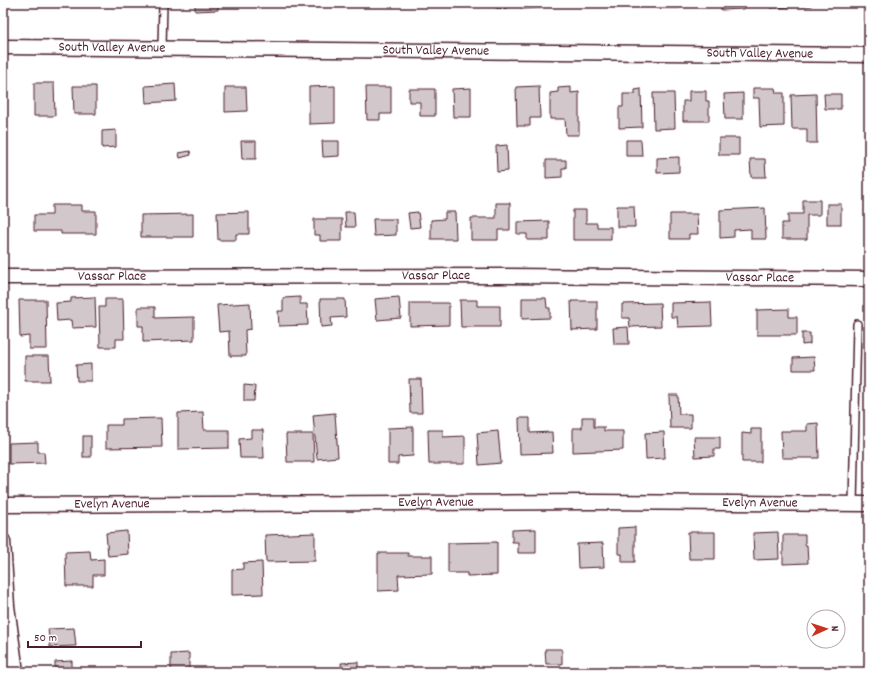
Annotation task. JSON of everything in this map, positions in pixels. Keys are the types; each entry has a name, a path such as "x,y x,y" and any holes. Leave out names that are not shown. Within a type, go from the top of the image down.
{"street":[{"name":"South Valley Avenue","path":"3,47 869,55"},
{"name":"Vassar Place","path":"3,277 508,276 869,279"},
{"name":"Evelyn Avenue","path":"3,505 590,502 869,504"},
{"path":"3,541 7,606 16,672"}],"lane":[{"path":"162,48 163,3"},
{"path":"853,504 857,324"}],"building":[{"path":"195,3 218,3 218,10 195,11"},
{"path":"307,3 318,3 318,6 307,6"},
{"path":"450,3 474,3 474,7 450,7"},
{"path":"496,3 507,3 507,8 496,8"},
{"path":"522,3 542,3 542,8 522,9"},
{"path":"585,3 611,3 611,6 585,6"},
{"path":"658,3 679,3 679,8 658,8"},
{"path":"721,3 744,3 744,9 721,10"},
{"path":"770,3 812,3 812,6 770,8"},
{"path":"864,8 869,8 869,20 864,20"},
{"path":"34,83 54,83 55,116 34,116"},
{"path":"175,84 176,101 146,103 145,86"},
{"path":"73,86 96,86 96,114 74,114"},
{"path":"335,86 335,123 309,124 309,87"},
{"path":"539,86 540,118 530,118 530,126 517,126 516,87"},
{"path":"225,87 246,87 247,111 225,112"},
{"path":"366,87 391,87 391,114 380,114 380,120 367,120"},
{"path":"571,87 571,93 579,92 579,135 566,135 565,119 550,119 550,93 558,92 558,88"},
{"path":"471,88 471,117 453,117 452,89"},
{"path":"753,88 775,88 776,93 784,93 784,126 760,127 759,98 753,98"},
{"path":"409,89 435,89 435,116 420,116 420,102 409,102"},
{"path":"641,89 642,127 619,128 619,107 623,107 623,94 635,94 635,90"},
{"path":"689,91 706,91 706,101 709,101 709,121 683,121 683,101 689,101"},
{"path":"653,93 674,93 675,128 654,129"},
{"path":"743,93 743,119 725,119 724,94"},
{"path":"816,94 817,143 807,143 807,129 792,129 791,95"},
{"path":"824,94 841,94 841,109 825,109"},
{"path":"116,130 116,147 102,148 102,131"},
{"path":"719,138 739,138 739,155 719,155"},
{"path":"626,140 641,140 642,156 626,156"},
{"path":"241,141 256,141 256,159 242,159"},
{"path":"322,141 339,141 339,156 323,157"},
{"path":"507,145 508,171 497,172 496,146"},
{"path":"190,151 191,155 180,158 179,153"},
{"path":"679,157 679,172 657,173 657,158"},
{"path":"750,159 765,159 766,177 751,177"},
{"path":"546,160 566,160 566,168 562,168 562,177 546,178"},
{"path":"803,200 820,200 820,215 807,215 807,239 782,239 782,223 788,223 788,214 803,214"},
{"path":"496,203 510,203 510,230 498,230 498,240 471,240 471,218 496,218"},
{"path":"827,204 841,204 841,224 827,224"},
{"path":"52,205 82,205 82,211 96,211 96,234 61,234 61,231 34,231 34,215 52,215"},
{"path":"617,206 634,206 635,227 617,227"},
{"path":"765,208 766,239 751,239 751,229 734,230 734,237 720,238 720,210"},
{"path":"573,210 586,210 586,223 597,223 597,227 611,227 611,240 573,240"},
{"path":"249,212 249,234 236,234 236,240 218,240 217,213"},
{"path":"345,212 354,212 355,227 346,227"},
{"path":"418,212 420,227 410,228 408,213"},
{"path":"445,212 455,212 456,239 431,239 431,220 445,219"},
{"path":"193,214 193,237 141,237 141,215"},
{"path":"670,214 697,214 698,234 689,234 689,239 670,239"},
{"path":"314,219 342,219 342,241 320,241 320,235 314,235"},
{"path":"373,219 396,219 396,235 374,236"},
{"path":"549,221 549,240 527,240 527,234 517,234 517,222"},
{"path":"95,297 96,327 72,328 71,320 57,321 56,303 71,302 71,298"},
{"path":"300,297 300,304 307,304 308,325 279,326 278,311 283,311 283,298"},
{"path":"399,297 401,318 377,320 375,299"},
{"path":"522,298 546,298 547,308 550,308 550,318 522,319"},
{"path":"105,299 123,299 124,339 116,339 116,347 100,347 99,307 105,307"},
{"path":"320,299 345,299 346,317 331,318 332,326 321,327"},
{"path":"19,300 46,300 47,349 29,349 29,336 20,337"},
{"path":"460,300 477,300 477,306 500,306 500,327 461,327"},
{"path":"571,301 597,301 597,329 572,330"},
{"path":"711,302 712,326 678,327 677,317 671,317 671,303"},
{"path":"250,303 251,329 245,330 246,356 230,356 229,331 219,332 217,305"},
{"path":"410,303 449,303 449,325 410,326"},
{"path":"660,303 661,326 630,327 629,318 622,318 622,304"},
{"path":"138,307 155,307 155,318 194,317 194,340 143,342 143,326 138,326"},
{"path":"789,309 789,317 797,317 797,335 757,335 757,310"},
{"path":"628,327 629,344 614,344 613,328"},
{"path":"802,333 810,333 810,344 802,345"},
{"path":"25,356 49,356 50,381 25,381"},
{"path":"814,357 815,370 793,370 793,358"},
{"path":"91,364 91,381 77,381 76,365"},
{"path":"409,379 421,379 422,413 410,413"},
{"path":"244,385 255,386 254,401 244,401"},
{"path":"669,395 678,395 679,414 691,414 691,428 670,428"},
{"path":"203,412 204,430 229,430 229,448 178,449 178,413"},
{"path":"335,413 338,457 317,459 313,415"},
{"path":"582,417 594,417 594,427 604,427 604,431 623,431 623,450 573,452 573,428 582,428"},
{"path":"161,418 162,447 106,448 106,425 122,425 122,419"},
{"path":"519,418 530,418 530,433 552,432 553,453 520,454"},
{"path":"818,423 819,458 782,458 781,431 807,431 807,424"},
{"path":"413,427 413,456 398,457 398,464 388,464 388,428"},
{"path":"751,429 761,429 761,462 742,462 742,433 751,434"},
{"path":"251,430 263,430 264,458 240,458 239,439 251,438"},
{"path":"428,430 443,430 443,437 465,436 465,464 429,464"},
{"path":"498,431 501,463 479,465 477,433"},
{"path":"664,432 665,458 646,459 645,433"},
{"path":"286,434 313,434 314,462 287,462"},
{"path":"83,436 91,436 91,457 83,457"},
{"path":"694,437 720,437 720,449 714,449 714,456 695,457"},
{"path":"38,442 38,452 44,452 45,463 9,464 9,443"},
{"path":"635,527 635,562 622,562 622,554 618,554 618,528"},
{"path":"536,529 536,553 518,553 518,542 512,542 512,530"},
{"path":"127,531 128,554 108,556 106,533"},
{"path":"688,532 715,532 715,559 689,559"},
{"path":"778,532 779,559 754,560 753,533"},
{"path":"315,533 315,561 266,562 265,535"},
{"path":"783,535 805,535 808,563 783,564"},
{"path":"497,542 497,575 467,576 467,573 448,573 448,543"},
{"path":"603,543 604,567 578,568 577,544"},
{"path":"90,551 91,560 104,559 104,575 93,575 93,586 66,586 65,552"},
{"path":"378,553 408,553 408,556 432,556 432,574 398,575 399,590 378,591"},
{"path":"262,562 263,594 232,595 232,570 243,569 243,563"},
{"path":"74,628 76,646 50,647 48,629"},
{"path":"545,649 562,649 562,664 546,664"},
{"path":"189,653 189,672 171,672 171,654"},
{"path":"72,661 72,672 55,672 55,662"},
{"path":"358,662 358,672 342,672 341,663"},
{"path":"775,668 775,672 758,672 758,669"}]}
